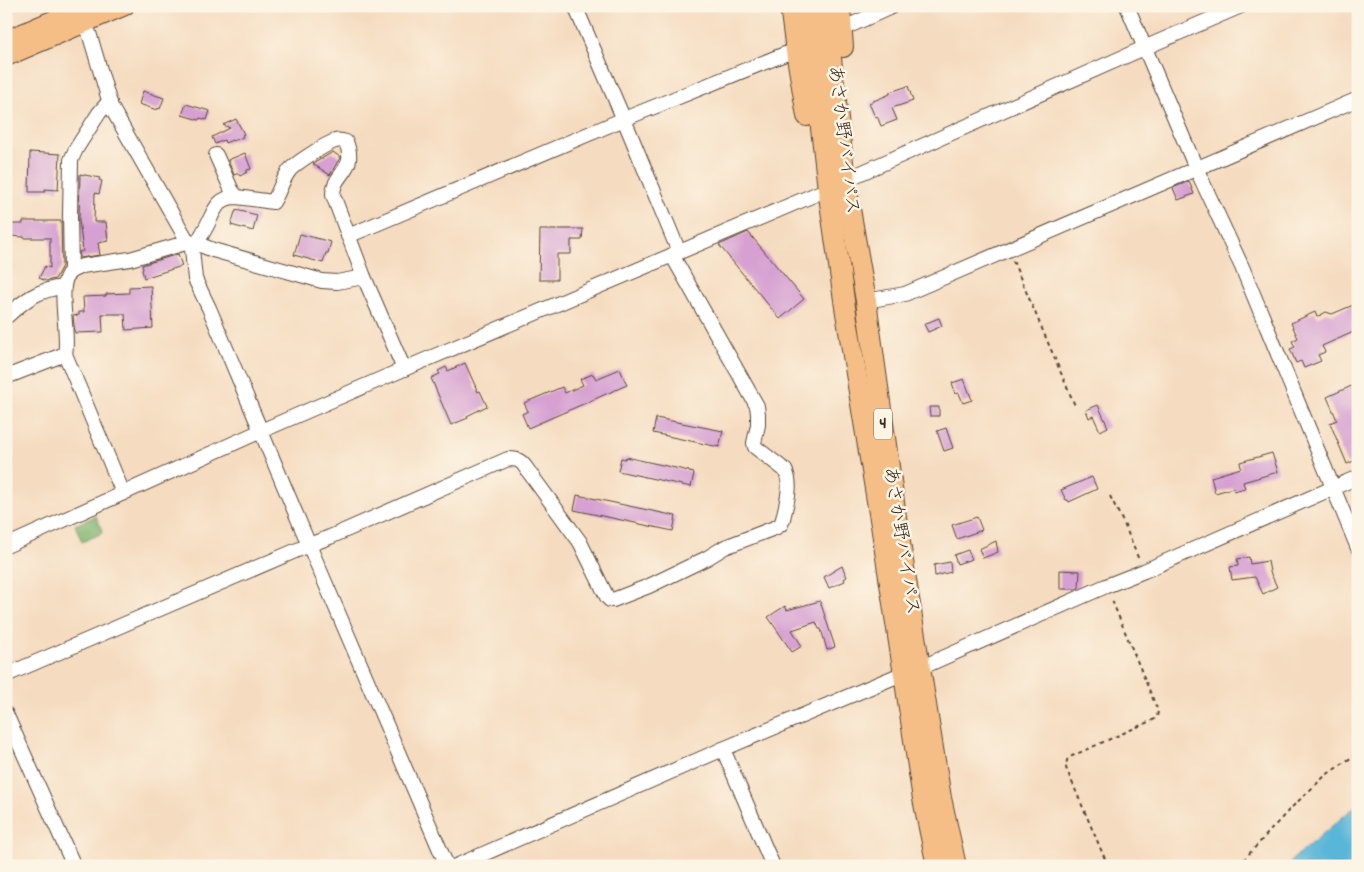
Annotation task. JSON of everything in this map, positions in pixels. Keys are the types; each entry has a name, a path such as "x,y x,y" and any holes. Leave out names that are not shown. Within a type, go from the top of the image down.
{"highway":[{"path":"790,6 815,166 836,185"},
{"name":"あさか野バイパス","path":"807,6 912,671 956,866"},
{"name":"あさか野バイパス","path":"825,6 836,185 866,301 896,514 923,799 937,866"},
{"path":"840,6 847,28"},
{"name":"4","path":"836,185 850,143 847,28"}],"main road":[{"path":"6,40 82,11 125,6"},
{"path":"6,57 82,11"}],"street":[{"path":"6,675 309,545 330,538 398,506 508,459 521,461 580,542 610,600 649,586 707,558 725,547 780,525 783,520 789,488 788,475 785,470 754,447 759,417 757,406 676,254 624,119 575,6"},
{"path":"847,28 893,6"},
{"path":"1127,6 1196,168 1242,267 1358,548"},
{"path":"6,546 123,492 404,369 836,185 1241,6"},
{"path":"82,11 110,103 124,131 194,243"},
{"path":"348,236 624,119 785,54"},
{"path":"866,301 904,294 1358,99"},
{"path":"70,271 71,160 99,113 110,103"},
{"path":"404,369 364,277 333,195 335,184 349,164 349,149 346,142 334,141 294,166 287,175 273,202 237,197 226,199 216,206 205,229 194,243 192,249 195,279 447,866"},
{"path":"216,155 232,191 237,197"},
{"path":"123,492 65,354 67,340 63,287 65,276 70,271 82,266 130,259 194,243 322,281 337,282 364,277"},
{"path":"6,317 35,295 50,289 63,287"},
{"path":"6,378 65,354"},
{"path":"456,866 723,749 912,671 1358,477"},
{"path":"6,714 74,866"},
{"path":"723,749 773,866"}],"path":[{"path":"1008,250 1076,408"},
{"path":"1110,496 1126,526 1144,571"},
{"path":"1106,586 1158,711 1156,719 1072,756 1066,763 1066,768 1108,866"},
{"path":"1238,866 1289,810 1320,780 1358,753"}],"green space":[{"path":"96,516 103,533 82,542 75,525"}],"water":[{"path":"1358,804 1358,864 1356,866 1288,866 1293,859"}],"building":[{"path":"908,86 913,101 892,108 897,120 881,126 869,103 890,94 890,92"},
{"path":"143,91 164,98 160,109 158,108 157,110 139,104"},
{"path":"186,104 210,111 207,120 200,118 199,120 182,115"},
{"path":"236,119 244,134 242,135 243,137 225,143 224,140 215,144 212,137 230,128 223,125"},
{"path":"30,152 60,154 58,190 45,189 45,192 29,192"},
{"path":"333,152 340,158 330,175 313,164 316,162"},
{"path":"245,153 251,169 240,176 238,173 234,175 228,160"},
{"path":"80,174 100,178 99,180 102,181 99,194 95,193 94,222 106,222 108,241 98,243 100,255 80,258 79,252 83,251 79,220"},
{"path":"1189,181 1194,194 1178,200 1173,188"},
{"path":"236,210 257,215 253,231 231,225"},
{"path":"23,221 61,221 62,266 55,279 46,281 39,278 45,266 50,268 50,238 10,236 10,224 23,224"},
{"path":"583,229 582,240 571,240 571,254 557,254 557,280 539,280 540,230"},
{"path":"748,232 804,299 780,319 719,245"},
{"path":"300,234 331,242 323,263 294,255"},
{"path":"178,254 182,266 144,278 142,265"},
{"path":"151,286 153,328 126,330 125,314 102,314 103,332 75,333 73,316 79,315 79,312 84,312 83,297 129,293 129,287"},
{"path":"1358,303 1358,330 1322,346 1325,352 1318,355 1321,361 1304,368 1301,361 1296,363 1290,349 1295,347 1292,341 1298,338 1291,323 1315,312 1317,317 1326,312 1332,314"},
{"path":"939,318 942,326 928,332 924,324"},
{"path":"465,363 478,392 480,391 487,406 467,416 468,418 451,425 431,378 440,374 438,371 446,367 448,371"},
{"path":"620,369 627,385 528,428 522,414 528,411 524,403 562,387 565,393 583,385 580,379 593,374 596,379"},
{"path":"964,379 972,400 963,403 959,393 956,394 952,383"},
{"path":"1358,383 1358,459 1347,464 1330,423 1337,420 1327,397"},
{"path":"1098,405 1108,427 1100,431 1093,416 1089,418 1086,410"},
{"path":"929,407 939,407 939,416 930,416"},
{"path":"656,418 723,431 719,447 653,433"},
{"path":"946,428 953,448 944,451 937,431"},
{"path":"1272,453 1278,472 1243,482 1245,488 1234,491 1233,488 1215,493 1211,477 1241,468 1240,462"},
{"path":"626,457 694,473 691,487 618,471 621,458 625,459"},
{"path":"1092,477 1097,489 1069,502 1066,500 1061,490"},
{"path":"577,495 676,516 673,531 574,510"},
{"path":"977,517 982,530 957,539 952,525"},
{"path":"996,541 998,552 983,558 979,549"},
{"path":"968,550 972,559 957,564 954,555"},
{"path":"1249,557 1250,564 1268,561 1270,572 1277,587 1263,594 1255,577 1232,580 1230,567 1238,566 1237,559"},
{"path":"950,562 951,572 935,576 934,565"},
{"path":"842,566 847,577 844,579 845,581 829,588 824,577"},
{"path":"1060,570 1080,571 1079,588 1060,589"},
{"path":"820,601 835,647 827,650 821,629 819,629 816,622 792,630 802,646 792,652 768,617 785,606 787,610"}]}
